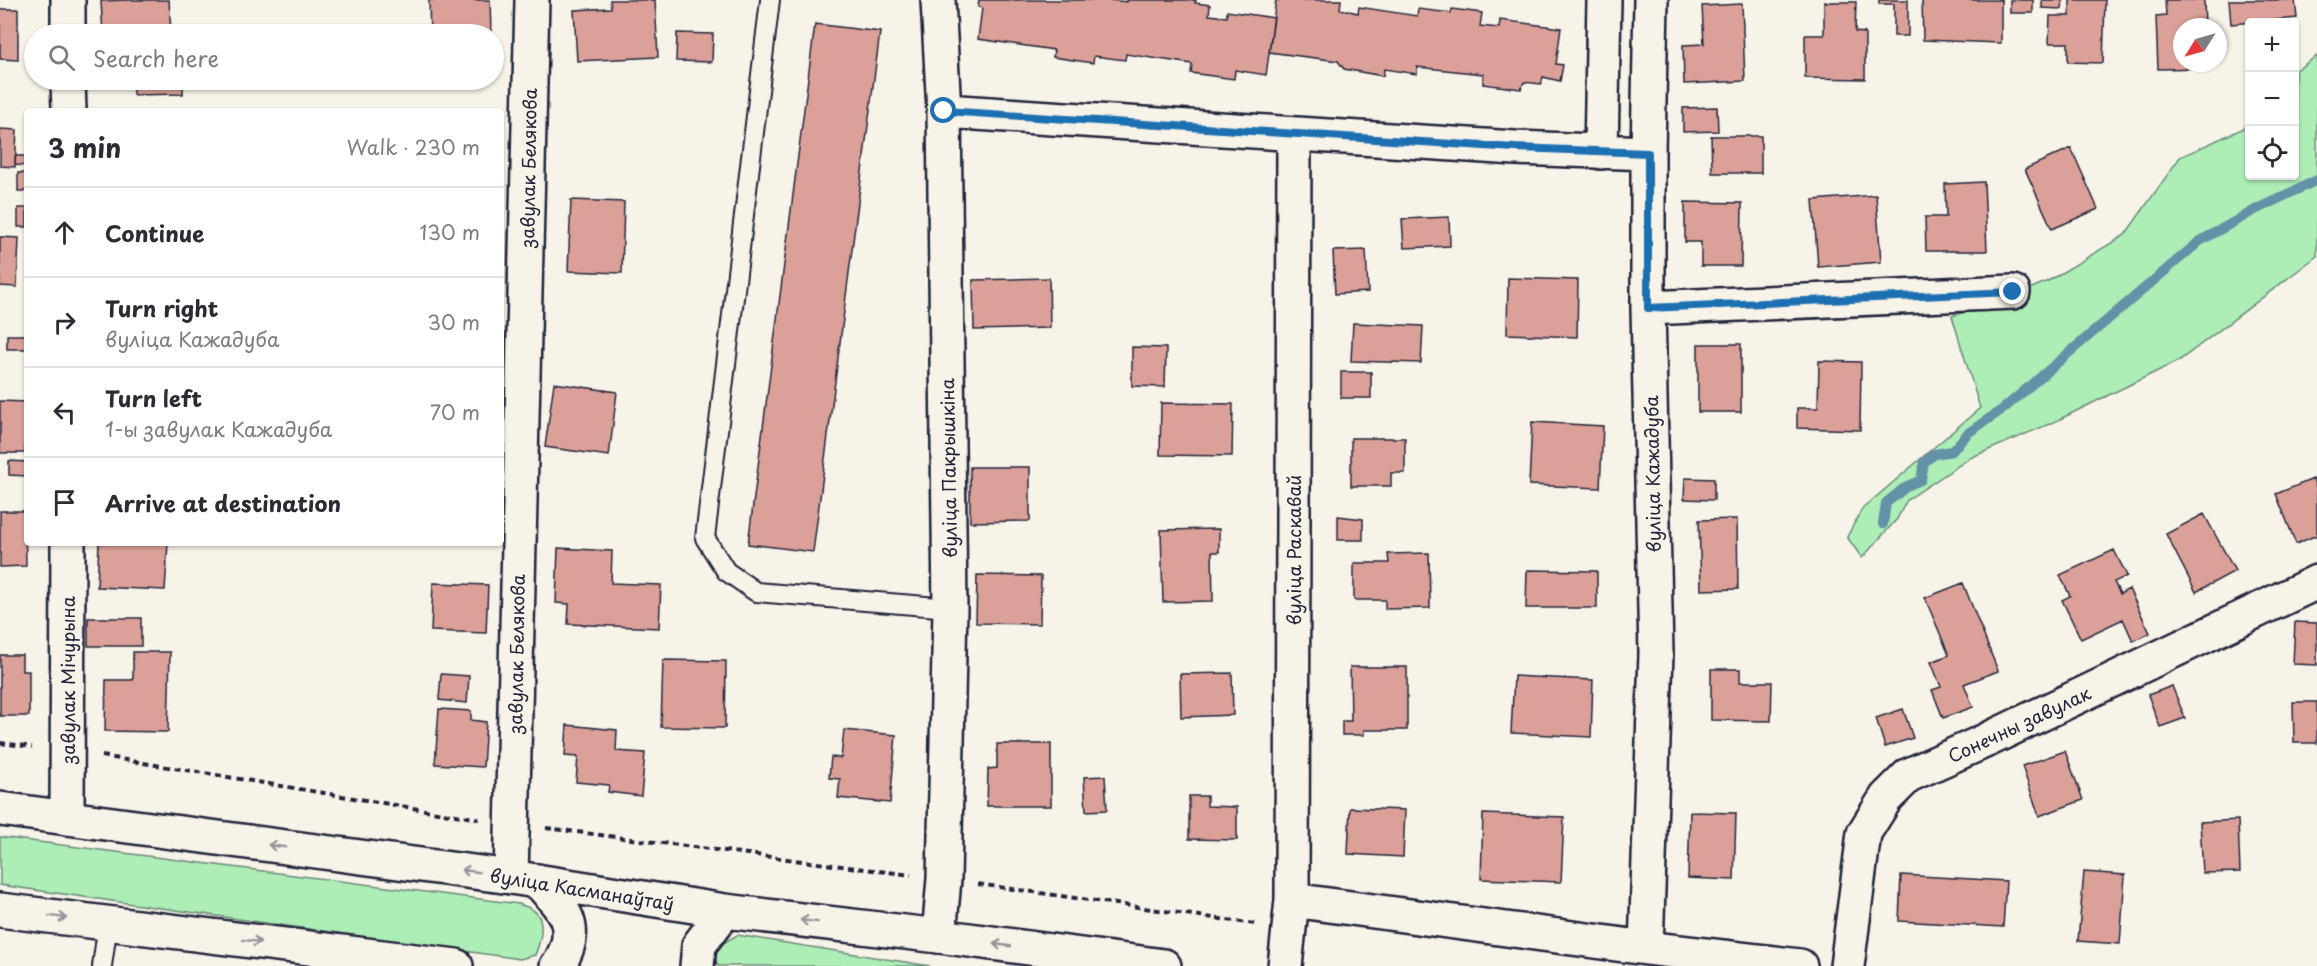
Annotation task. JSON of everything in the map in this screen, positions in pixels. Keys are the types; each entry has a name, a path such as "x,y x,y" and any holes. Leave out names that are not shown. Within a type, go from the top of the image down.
{"street":[{"path":"68,0 68,24"},
{"name":"завулак Белякова","path":"525,879 512,824 532,0"},
{"name":"вуліца Пакрышкіна","path":"938,0 944,111 950,608 944,879 939,936"},
{"path":"1601,152 1604,0"},
{"name":"вуліца Кажадуба","path":"1646,948 1656,653 1648,308 1651,0"},
{"path":"69,90 69,108"},
{"path":"944,111 1294,134 1648,153"},
{"name":"вуліца Раскавай","path":"1285,966 1290,914 1294,134"},
{"path":"1648,308 2013,292"},
{"name":"завулак Мічурына","path":"67,818 68,546"},
{"name":"Сонечны завулак","path":"1847,966 1864,833 1886,798 1909,775 2317,582"},
{"name":"вуліца Касманаўтаў","path":"0,808 525,879 725,911 1164,966"},
{"path":"525,879 567,915 569,941 561,963 557,966"},
{"path":"0,910 456,966"},
{"path":"697,966 699,945 725,911"},
{"path":"1290,914 1646,948 1800,966"}],"lane":[{"path":"770,0 705,538 726,571 756,592 950,608"},
{"path":"102,966 108,923"}],"path":[{"path":"0,743 67,750 512,824 944,879 1290,914"}],"green space":[{"path":"2317,56 2317,256 2180,360 2056,421 1970,458 1907,500 1897,519 1862,558 1847,537 1862,509 1980,408 1952,316 2013,296 2048,281 2125,235 2180,157 2245,126 2245,180 2299,180 2299,68"},
{"path":"0,837 519,904 537,914 541,925 540,938 535,955 520,959 0,885"},
{"path":"737,935 930,966 718,966 714,955 720,945"}],"building":[{"path":"169,0 170,24 102,24 101,1"},
{"path":"429,0 490,0 491,24 430,24"},
{"path":"610,0 655,0 658,57 577,61 574,10 611,8"},
{"path":"979,0 1127,2 1127,0 1196,0 1195,3 1210,5 1209,15 1227,17 1227,11 1274,18 1266,75 1235,70 1234,79 1191,73 1192,64 1126,54 1125,60 1094,56 1093,63 1053,57 1054,50 978,39 982,8 978,7"},
{"path":"1276,0 1341,0 1340,9 1358,13 1359,7 1417,16 1418,9 1451,13 1452,9 1482,13 1480,26 1499,28 1500,20 1561,28 1556,64 1563,65 1560,81 1543,77 1541,84 1524,82 1521,89 1483,84 1483,74 1417,67 1417,74 1384,69 1383,76 1344,69 1338,61 1269,52"},
{"path":"1879,0 1908,0 1908,36 1894,36 1894,4 1879,4"},
{"path":"1922,0 2001,0 2001,43 1923,40"},
{"path":"2010,0 2033,0 2033,13 2010,13"},
{"path":"2042,0 2063,0 2062,9 2042,8"},
{"path":"2070,0 2105,0 2103,63 2068,62 2068,43 2049,43 2050,16 2070,16"},
{"path":"2165,0 2204,0 2205,18 2173,18 2173,69 2158,69 2156,16 2166,15"},
{"path":"2229,0 2295,0 2297,18 2245,18 2245,23 2231,24"},
{"path":"1824,2 1856,2 1855,32 1865,33 1865,79 1805,78 1805,35 1824,35"},
{"path":"1742,4 1745,81 1684,84 1683,45 1704,44 1702,6"},
{"path":"0,9 18,9 18,60 0,59"},
{"path":"815,24 880,32 813,552 748,544"},
{"path":"677,33 713,34 712,62 676,61"},
{"path":"133,90 183,90 183,94 133,95"},
{"path":"1717,107 1718,131 1683,132 1683,108"},
{"path":"0,129 17,130 15,167 0,166"},
{"path":"1711,136 1761,136 1761,173 1712,173"},
{"path":"2071,148 2098,209 2052,229 2025,169"},
{"path":"15,156 24,156 24,166 15,165"},
{"path":"18,173 24,173 24,191 18,191"},
{"path":"1984,182 1987,251 1926,251 1925,217 1946,217 1945,184"},
{"path":"1876,195 1881,262 1818,267 1813,200"},
{"path":"571,200 624,202 622,273 568,271"},
{"path":"1685,202 1742,203 1741,266 1701,266 1701,242 1685,242"},
{"path":"18,208 24,208 24,227 18,227"},
{"path":"1449,217 1450,246 1404,248 1402,219"},
{"path":"0,237 19,238 17,287 0,286"},
{"path":"1366,250 1368,292 1335,294 1333,251"},
{"path":"1049,278 1050,328 974,330 973,280"},
{"path":"1508,278 1578,280 1577,337 1507,334"},
{"path":"1353,323 1423,326 1421,363 1351,361"},
{"path":"7,335 24,335 24,349 7,349"},
{"path":"1698,344 1741,344 1741,412 1698,412"},
{"path":"1132,347 1166,348 1165,387 1132,386"},
{"path":"1819,361 1861,362 1860,430 1797,428 1797,408 1818,408"},
{"path":"1341,372 1371,372 1371,398 1341,398"},
{"path":"554,383 617,392 609,456 545,447"},
{"path":"0,401 24,402 24,453 0,453"},
{"path":"1161,403 1233,404 1232,456 1160,455"},
{"path":"1532,422 1603,426 1600,488 1529,485"},
{"path":"1351,438 1405,438 1405,473 1391,473 1391,486 1351,486"},
{"path":"9,461 24,462 24,476 9,475"},
{"path":"970,467 1030,467 1030,521 970,522"},
{"path":"1685,478 1714,479 1714,500 1684,499"},
{"path":"2313,479 2317,490 2317,535 2296,544 2276,494"},
{"path":"0,511 24,511 26,566 0,567"},
{"path":"2204,514 2235,571 2196,592 2166,534"},
{"path":"1338,516 1363,519 1363,540 1338,540"},
{"path":"1737,519 1738,589 1701,590 1699,520"},
{"path":"1219,529 1219,552 1212,552 1213,601 1163,602 1161,530"},
{"path":"99,546 168,546 165,590 97,587"},
{"path":"558,548 612,551 611,583 661,585 659,628 568,624 569,604 556,603"},
{"path":"2114,550 2127,576 2114,582 2120,594 2129,589 2150,633 2133,641 2123,619 2081,639 2062,600 2070,596 2060,575"},
{"path":"1429,553 1430,608 1385,609 1385,600 1354,600 1354,563 1389,563 1388,554"},
{"path":"1527,570 1597,571 1597,608 1526,608"},
{"path":"977,575 1041,576 1040,624 976,623"},
{"path":"433,583 488,585 486,633 431,631"},
{"path":"1963,583 1998,671 1964,684 1973,707 1943,718 1932,690 1941,687 1931,662 1949,655 1925,598"},
{"path":"88,618 141,618 141,646 88,646"},
{"path":"2295,622 2317,623 2317,665 2293,664"},
{"path":"133,652 170,652 168,732 105,731 106,680 133,680"},
{"path":"0,655 22,655 22,671 29,671 29,716 0,716"},
{"path":"663,660 726,661 725,728 661,727"},
{"path":"1350,667 1407,667 1407,730 1364,730 1364,735 1342,735 1342,721 1351,721"},
{"path":"1711,669 1740,669 1740,682 1772,682 1771,721 1711,720"},
{"path":"1232,673 1233,715 1181,717 1180,674"},
{"path":"441,674 469,676 467,703 439,700"},
{"path":"1514,676 1593,680 1591,737 1511,733"},
{"path":"2172,686 2185,718 2160,727 2148,695"},
{"path":"2293,702 2317,702 2317,743 2294,743"},
{"path":"439,709 471,711 471,720 486,722 483,767 435,764"},
{"path":"1903,709 1913,738 1885,747 1876,718"},
{"path":"567,725 617,730 616,751 645,753 641,796 608,792 609,785 576,782 578,757 565,756"},
{"path":"844,730 896,735 890,803 838,798 840,779 829,778 831,757 841,758"},
{"path":"997,744 1051,744 1051,806 987,806 988,769 997,768"},
{"path":"2065,751 2083,800 2039,816 2022,766"},
{"path":"1105,776 1107,810 1086,811 1084,777"},
{"path":"1189,796 1207,796 1207,806 1237,807 1237,840 1189,839"},
{"path":"1350,808 1405,810 1403,857 1348,854"},
{"path":"1690,812 1736,813 1734,880 1688,878"},
{"path":"1483,814 1564,817 1561,882 1481,879"},
{"path":"2238,820 2240,872 2203,873 2200,822"},
{"path":"2084,872 2125,875 2120,944 2078,941"},
{"path":"1901,875 2006,881 2003,927 1899,921"}],"waterway":[{"path":"1883,524 1886,503 1907,486 1921,480 1924,462 1935,454 1952,451 1968,433 2003,409 2200,241 2255,210 2317,180"}],"route":[{"path":"944,111 1515,148 1648,153 1648,308 2013,292"}]}
